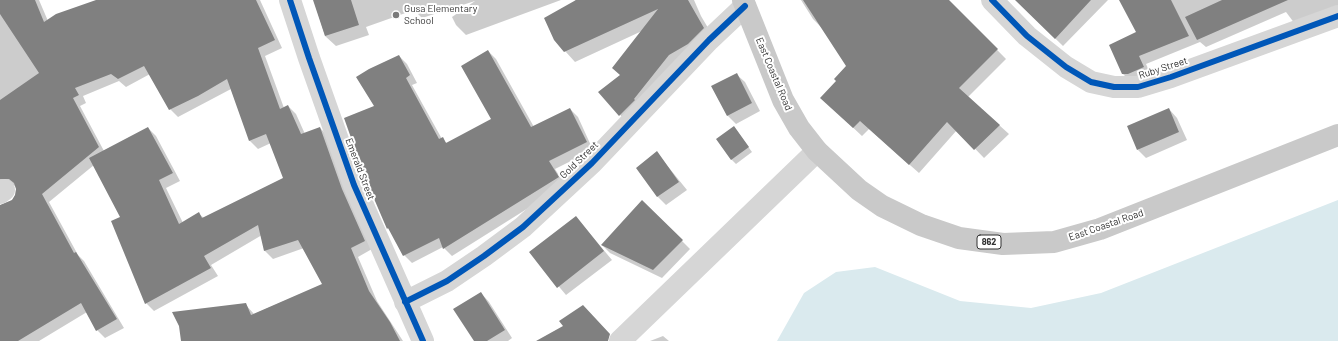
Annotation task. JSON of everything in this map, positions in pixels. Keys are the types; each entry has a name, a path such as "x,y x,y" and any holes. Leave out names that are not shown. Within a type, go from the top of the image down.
{"main road":[{"name":"East Coastal Road","path":"744,3 783,100 799,128 817,151 859,190 882,206 921,225 958,238 1003,244 1054,242 1100,229 1338,135"}],"street":[{"name":"Emerald Street","path":"290,0 354,185 423,341"},
{"name":"Ruby Street","path":"992,0 1026,36 1066,67 1091,82 1114,87 1138,87 1171,77 1338,16"},
{"name":"Gold Street","path":"405,302 447,281 523,227 592,163 744,3"},
{"path":"620,341 817,151"}],"shaded area":[{"path":"1338,200 1338,341 777,341 804,293 836,272 875,267 960,301 1031,308 1101,293"}],"building":[{"path":"0,0 35,0 44,22 56,14 96,0 256,0 275,40 258,48 280,109 288,105 301,134 320,127 342,189 365,241 351,248 369,291 390,322 400,341 181,341 179,326 172,312 246,303 251,315 322,284 298,240 264,251 258,225 204,256 211,268 145,304 111,221 120,217 89,158 148,127 173,173 159,180 179,224 199,212 202,218 283,178 266,134 249,141 227,79 198,96 169,110 144,66 118,79 111,74 75,88 79,95 73,98 99,147 42,194 74,253 76,252 117,319 96,331 81,303 18,341 0,341 0,205 12,200 16,189 14,183 9,179 0,179 0,100 39,73 0,14"},
{"path":"313,0 351,0 359,25 325,36"},
{"path":"576,0 688,0 704,28 688,44 669,55 634,99 635,100 619,116 598,92 620,75 612,68 658,9 564,52 554,40 544,18"},
{"path":"803,0 949,0 998,49 959,88 1000,125 974,150 947,122 909,165 860,121 853,128 820,98 836,81 834,79 846,66"},
{"path":"1015,0 1091,0 1055,39"},
{"path":"1119,0 1171,0 1189,36 1139,56 1144,67 1128,74 1122,74 1109,45 1136,32"},
{"path":"1222,0 1288,0 1197,40 1185,17"},
{"path":"488,50 531,127 570,108 587,142 549,161 559,177 443,249 439,238 403,256 388,228 387,229 366,180 344,118 374,106 356,77 369,69 399,55 410,75 406,78 439,139 443,137 446,143 491,119 461,66"},
{"path":"737,73 752,103 727,116 711,86"},
{"path":"1169,108 1179,132 1137,150 1127,126"},
{"path":"734,126 749,147 731,160 716,139"},
{"path":"657,151 679,182 657,197 636,168"},
{"path":"642,200 683,240 653,270 601,245"},
{"path":"576,216 604,251 557,288 529,252"},
{"path":"481,292 505,330 487,341 474,341 453,309"},
{"path":"583,305 610,334 608,341 536,341 563,326 559,321"}],"cycle path":[{"path":"290,0 354,185 423,341"},
{"path":"992,0 1027,36 1066,67 1091,82 1114,87 1138,87 1171,77 1338,16"},
{"path":"405,302 447,281 523,227 592,163 709,40 745,6"}],"place":[{"name":"Gusa Elementary School","path":"396,15"}]}
